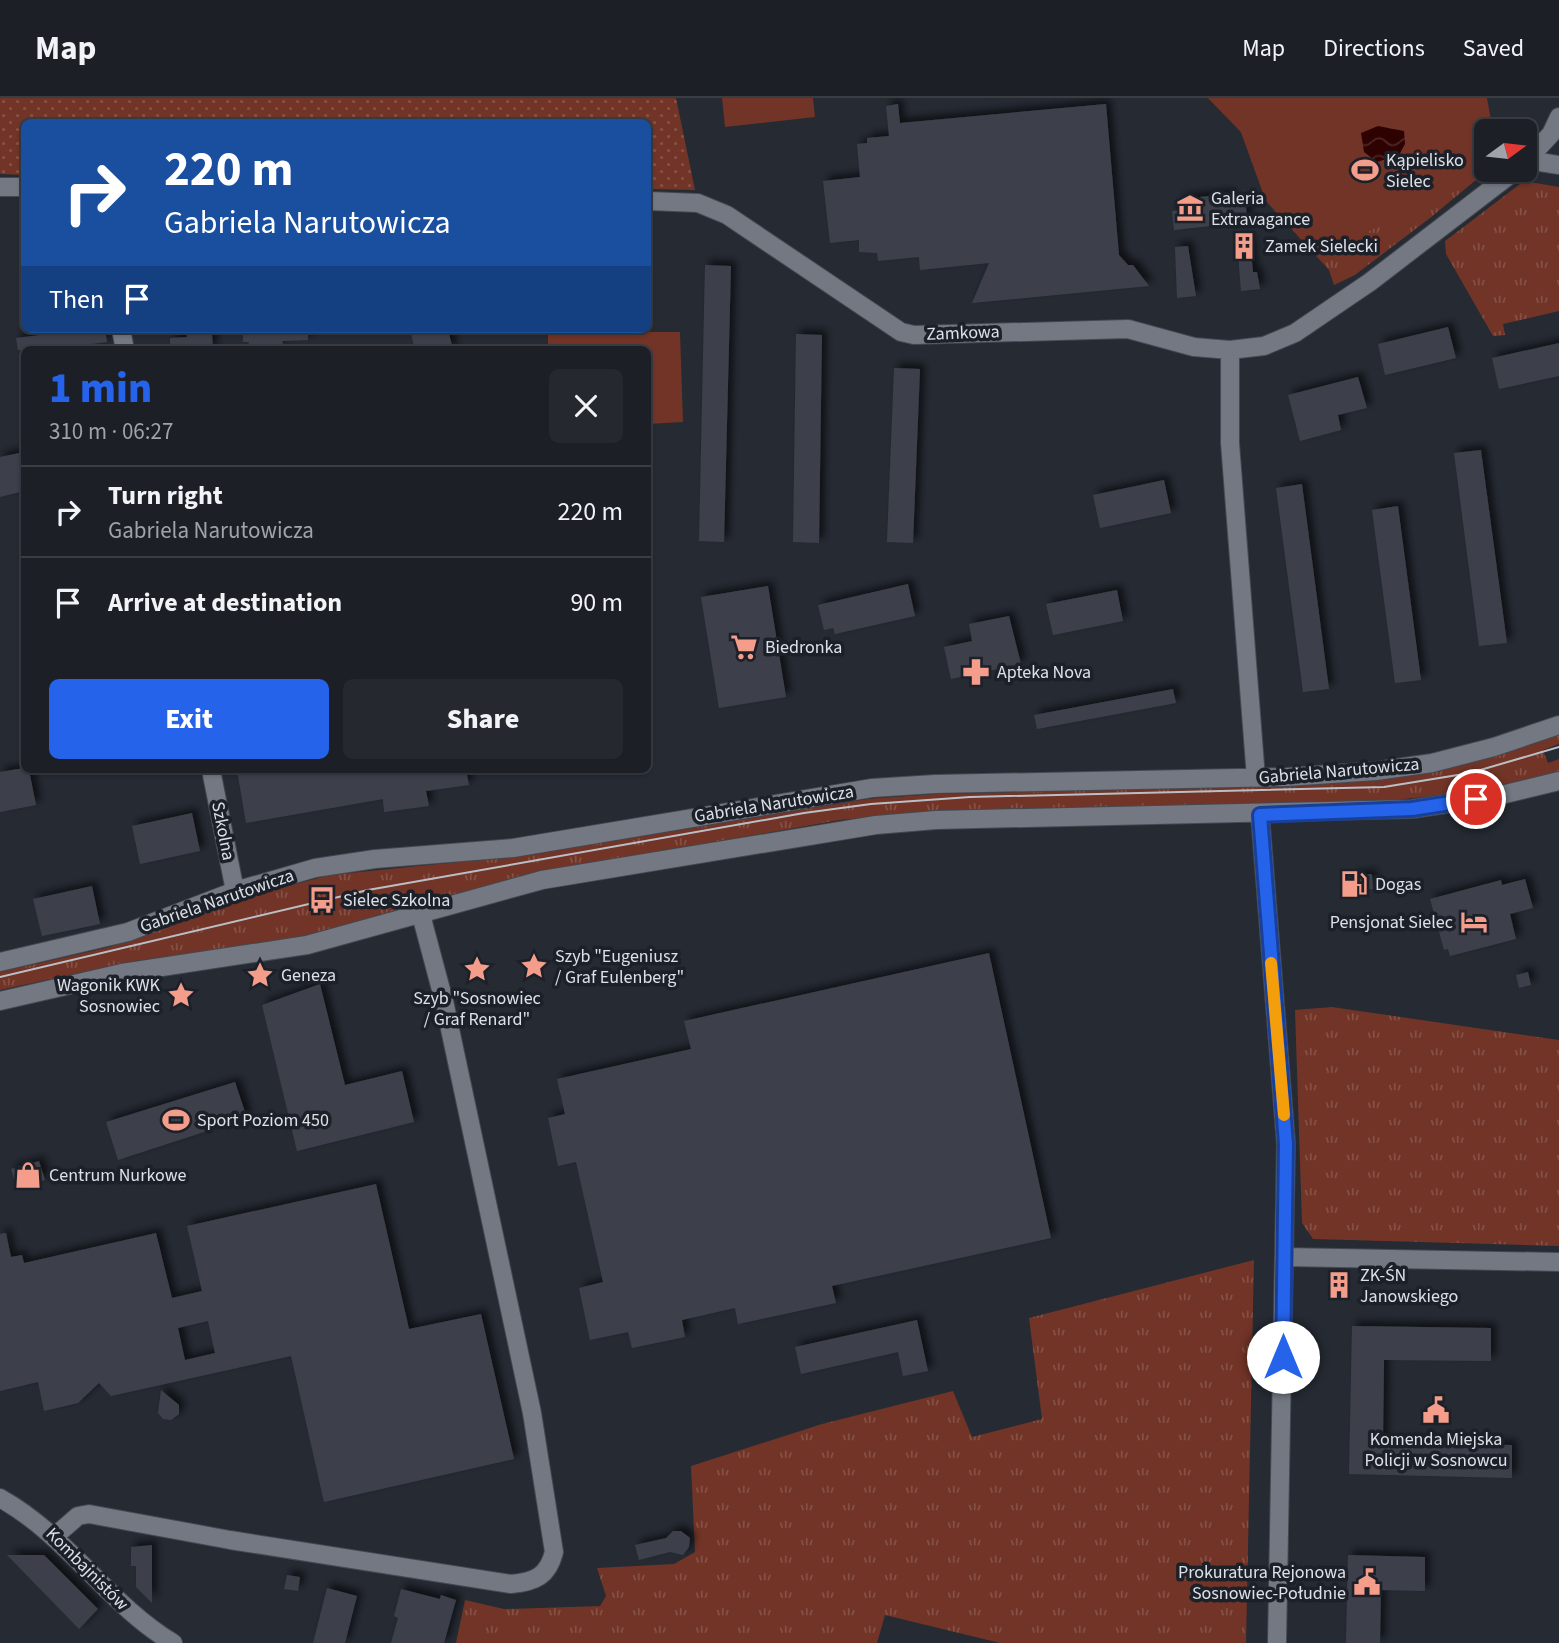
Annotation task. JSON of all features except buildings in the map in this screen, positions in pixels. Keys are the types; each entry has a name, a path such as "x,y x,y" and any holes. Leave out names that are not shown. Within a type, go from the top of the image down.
{"street":[{"path":"1537,150 1551,134 1559,117"},
{"path":"1537,162 1559,165"},
{"name":"Zamkowa","path":"651,201 698,202 727,215 901,332 914,335 1128,329 1194,347 1230,350 1264,346 1295,333 1396,263 1501,182"},
{"path":"0,187 21,187"},
{"path":"1230,350 1230,443 1256,778"},
{"name":"Gabriela Narutowicza","path":"0,962 128,932 235,891 315,868 375,859 513,848 872,788 934,784 1256,778 1376,772 1432,763 1494,747 1559,725"},
{"name":"Szkolna","path":"212,773 235,891"},
{"name":"Gabriela Narutowicza","path":"0,1001 121,973 307,945 421,911 542,880 876,825 936,820 1260,815 1412,809 1497,796 1559,781"},
{"path":"1260,815 1286,1144 1277,1643"},
{"path":"55,1536 78,1516 89,1514 230,1540 511,1584 537,1579 551,1564 554,1552 553,1534 541,1458 444,1001 421,911"},
{"path":"1284,1256 1559,1262"},
{"name":"Kombajnistów","path":"0,1498 35,1518 55,1536 153,1637 173,1643"}],"green space":[{"path":"0,98 676,98 695,190 651,189 651,119 21,119 21,175 0,174"},
{"path":"722,98 813,98 815,117 725,127"},
{"name":"Kąpielisko Sielec","path":"1208,98 1474,154 1474,182 1355,275 1334,285 1329,270 1266,201 1241,132"},
{"name":"Kąpielisko Sielec","path":"1208,98 1487,98 1491,119 1474,119 1474,171 1422,207 1316,255 1266,201 1241,132"},
{"path":"1523,182 1559,187 1559,311 1503,324 1505,335 1493,336 1446,254 1445,241"},
{"path":"680,332 683,422 651,424 651,346 548,346 548,333"},
{"path":"1559,734 1559,744 1543,750 1548,763 1559,759 1559,772 1470,791 1380,801 948,811 840,820 516,877 339,930 286,941 134,961 0,990 0,972 110,947 230,901 330,875 526,855 867,799 935,794 1256,786 1383,779 1465,764"},
{"path":"1332,1007 1559,1040 1559,1246 1313,1239 1302,1223 1295,1010"},
{"path":"1254,1260 1246,1643 1000,1643 885,1615 877,1643 456,1643 465,1600 504,1609 600,1606 606,1596 597,1568 674,1564 695,1552 691,1466 822,1424 953,1391 972,1437 1042,1419 1029,1318"}],"water":[{"path":"1378,126 1404,131 1405,144 1399,155 1377,162 1364,152 1361,133"}],"tram line":[{"path":"0,977 368,890 804,813 871,804 970,797 1384,787 1470,773 1559,747"}],"slow traffic":[{"path":"1271,963 1284,1115"}],"place":[{"name":"Kąpielisko Sielec","path":"1365,170"},
{"name":"Galeria Extravagance","path":"1190,208"},
{"name":"Zamek Sielecki","path":"1244,246"},
{"name":"Biedronka","path":"744,647"},
{"name":"Apteka Nova","path":"976,672"},
{"name":"Dogas","path":"1354,884"},
{"name":"Sielec Szkolna","path":"322,900"},
{"name":"Pensjonat Sielec","path":"1474,922"},
{"name":"Szyb \"Eugeniusz / Graf Eulenberg\"","path":"534,966"},
{"name":"Szyb \"Sosnowiec / Graf Renard\"","path":"477,969"},
{"name":"Geneza","path":"260,975"},
{"name":"Wagonik KWK Sosnowiec","path":"181,995"},
{"name":"Sport Poziom 450","path":"176,1120"},
{"name":"Centrum Nurkowe","path":"28,1175"},
{"name":"ZK-ŚN Janowskiego","path":"1339,1285"},
{"name":"Komenda Miejska Policji w Sosnowcu","path":"1436,1410"},
{"name":"Prokuratura Rejonowa Sosnowiec-Południe","path":"1367,1582"}],"route":[{"path":"1283,1357 1286,1144 1260,815 1412,809 1476,799"}]}
